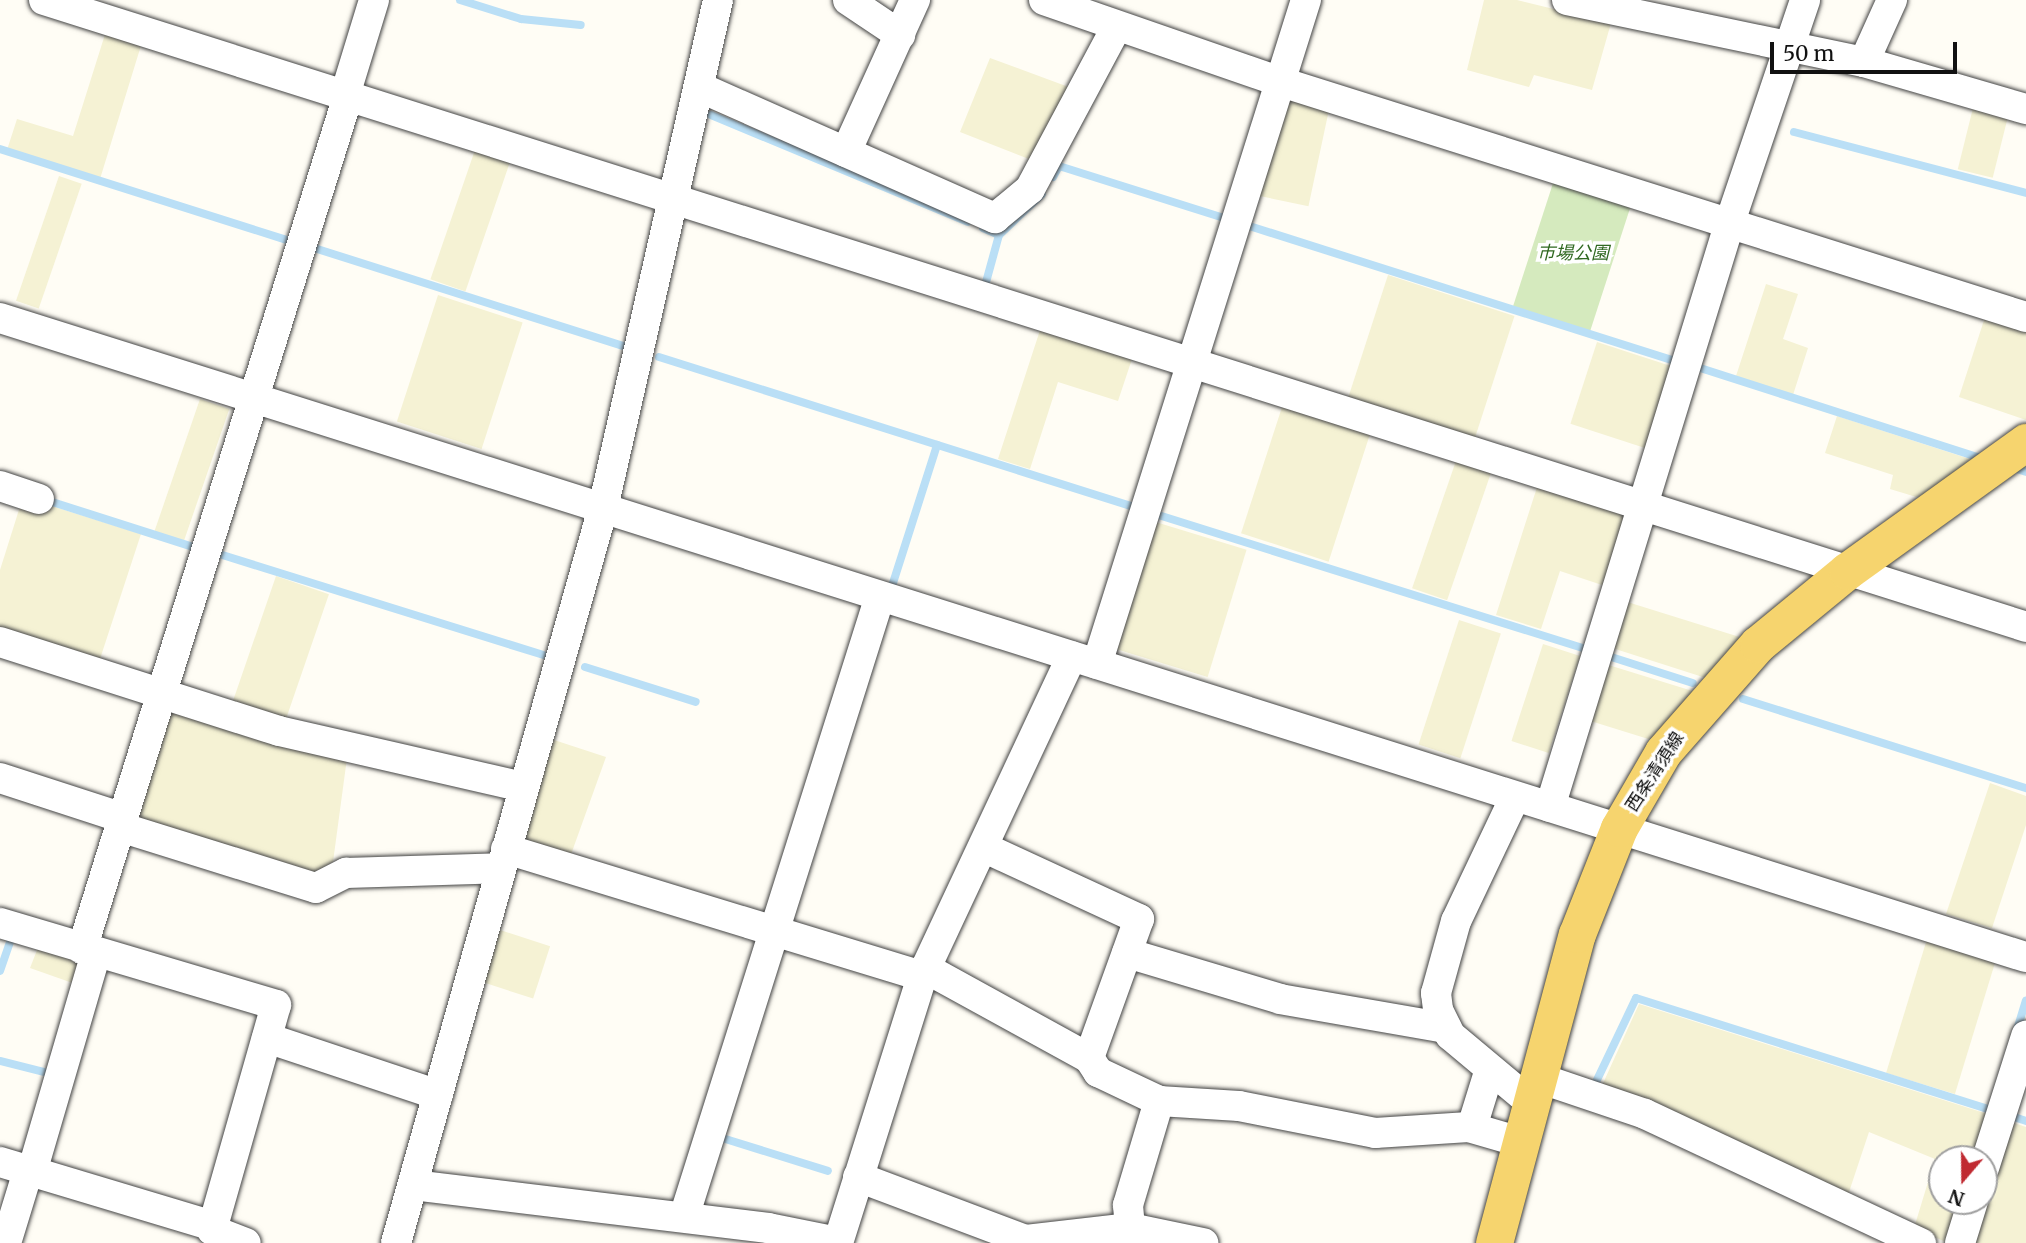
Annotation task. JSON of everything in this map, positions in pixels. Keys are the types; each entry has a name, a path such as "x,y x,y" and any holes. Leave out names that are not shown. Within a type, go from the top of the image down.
{"main road":[{"name":"西条清須線","path":"1494,1243 1577,934 1619,828 1663,752 1715,688 1758,644 1847,571 2026,442"}],"street":[{"path":"44,0 2026,627"},
{"path":"6,1243 20,1168 89,951 121,822 374,0"},
{"path":"396,1243 603,508 718,0"},
{"path":"848,0 900,35"},
{"path":"846,152 915,0"},
{"path":"1044,0 1115,28 2026,317"},
{"path":"413,1185 684,1217 838,1243 924,972 983,847 1085,660 1189,362 1306,0"},
{"path":"1567,0 1864,62 2026,109"},
{"path":"1550,807 1730,222 1805,0"},
{"path":"1864,62 1892,0"},
{"path":"699,87 995,218 1030,189 1115,28"},
{"path":"0,318 2026,957"},
{"path":"0,486 39,499"},
{"path":"684,1217 880,596"},
{"path":"0,642 160,695 279,730 524,787"},
{"path":"0,778 316,888 346,873 503,859 924,972 1089,1058 1098,1072 1159,1101 1239,1106 1375,1133 1472,1128 1520,1142"},
{"path":"1515,797 1446,947 1436,993 1447,1028 1489,1072 1533,1090 1646,1114 1921,1243"},
{"path":"983,847 1139,919 1089,1058"},
{"path":"0,923 276,1006 212,1230 246,1243"},
{"path":"1127,953 1280,999 1447,1028"},
{"path":"1991,1145 2026,1036"},
{"path":"267,1038 438,1095"},
{"path":"1472,1128 1489,1072"},
{"path":"1130,1228 1128,1205 1159,1101"},
{"path":"20,1168 213,1226"},
{"path":"858,1177 1010,1240 1130,1228 1203,1243"},
{"path":"1960,1243 1969,1215"}],"shaded area":[{"path":"1484,0 1517,0 1611,23 1592,90 1534,75 1529,87 1467,70"},
{"path":"107,28 143,39 100,179 7,150 17,119 73,136"},
{"path":"990,58 1074,89 1034,161 960,132"},
{"path":"1280,95 1330,106 1308,206 1259,196"},
{"path":"1973,108 2008,117 1993,178 1958,169"},
{"path":"476,147 511,159 465,291 430,279"},
{"path":"59,176 82,184 39,309 16,301"},
{"path":"1388,275 1514,316 1473,444 1346,403"},
{"path":"1766,284 1798,294 1783,339 1808,348 1793,395 1736,376"},
{"path":"438,295 523,323 482,449 397,421"},
{"path":"1987,311 2026,323 2026,420 1959,397"},
{"path":"1042,324 1134,353 1118,401 1058,382 1030,469 998,459"},
{"path":"1597,342 1677,368 1650,450 1570,424"},
{"path":"200,399 229,409 183,542 154,532"},
{"path":"1284,401 1371,429 1329,562 1241,533"},
{"path":"1837,416 1976,461 1923,499 1890,489 1893,475 1825,453"},
{"path":"1458,455 1493,467 1447,600 1412,588"},
{"path":"1539,481 1626,509 1608,587 1560,571 1541,629 1496,615"},
{"path":"23,497 141,534 98,665 0,634 0,570"},
{"path":"1149,520 1247,550 1208,677 1110,647"},
{"path":"276,576 329,594 284,724 231,706"},
{"path":"1621,600 1746,639 1709,679 1606,646"},
{"path":"1459,620 1501,634 1460,758 1419,745"},
{"path":"1543,644 1580,656 1549,753 1511,741"},
{"path":"1602,663 1699,693 1658,742 1584,719"},
{"path":"166,711 347,758 333,862 311,874 131,818"},
{"path":"551,739 606,757 569,860 524,839"},
{"path":"1990,783 2026,796 2026,825 1992,928 1946,914"},
{"path":"494,928 550,946 533,999 477,980"},
{"path":"1927,939 1996,960 1955,1094 1886,1073"},
{"path":"39,945 84,960 81,986 30,968"},
{"path":"1639,1004 1994,1116 1985,1145 1928,1145 1928,1156 1869,1132 1847,1198 1600,1090"},
{"path":"2008,1121 2026,1127 2026,1243 1969,1243 1978,1215 1998,1215 1998,1152"},
{"path":"1928,1182 1928,1215 1961,1215 1948,1243 1914,1228"}],"green space":[{"name":"市場公園","path":"1556,174 1633,199 1590,331 1513,306"}],"waterway":[{"path":"460,0 521,19 581,25"},
{"path":"711,115 968,222"},
{"path":"1794,132 2026,193"},
{"path":"0,149 293,242 294,237"},
{"path":"1053,177 1059,166 1224,218"},
{"path":"999,235 1042,194"},
{"path":"1243,224 1678,362"},
{"path":"983,228 999,235 985,286"},
{"path":"311,247 632,349"},
{"path":"659,357 1137,508"},
{"path":"1694,366 1980,458"},
{"path":"893,583 937,445"},
{"path":"2017,469 2026,472"},
{"path":"46,500 193,547"},
{"path":"1152,513 1589,650"},
{"path":"216,553 544,655"},
{"path":"1605,655 1693,683"},
{"path":"585,667 696,702"},
{"path":"1743,699 2026,788"},
{"path":"0,971 12,937"},
{"path":"1596,1082 1636,998 1995,1111"},
{"path":"2016,1033 2026,1000"},
{"path":"0,1061 52,1074"},
{"path":"2011,1116 2026,1121"},
{"path":"721,1132 719,1137 828,1171"}]}
